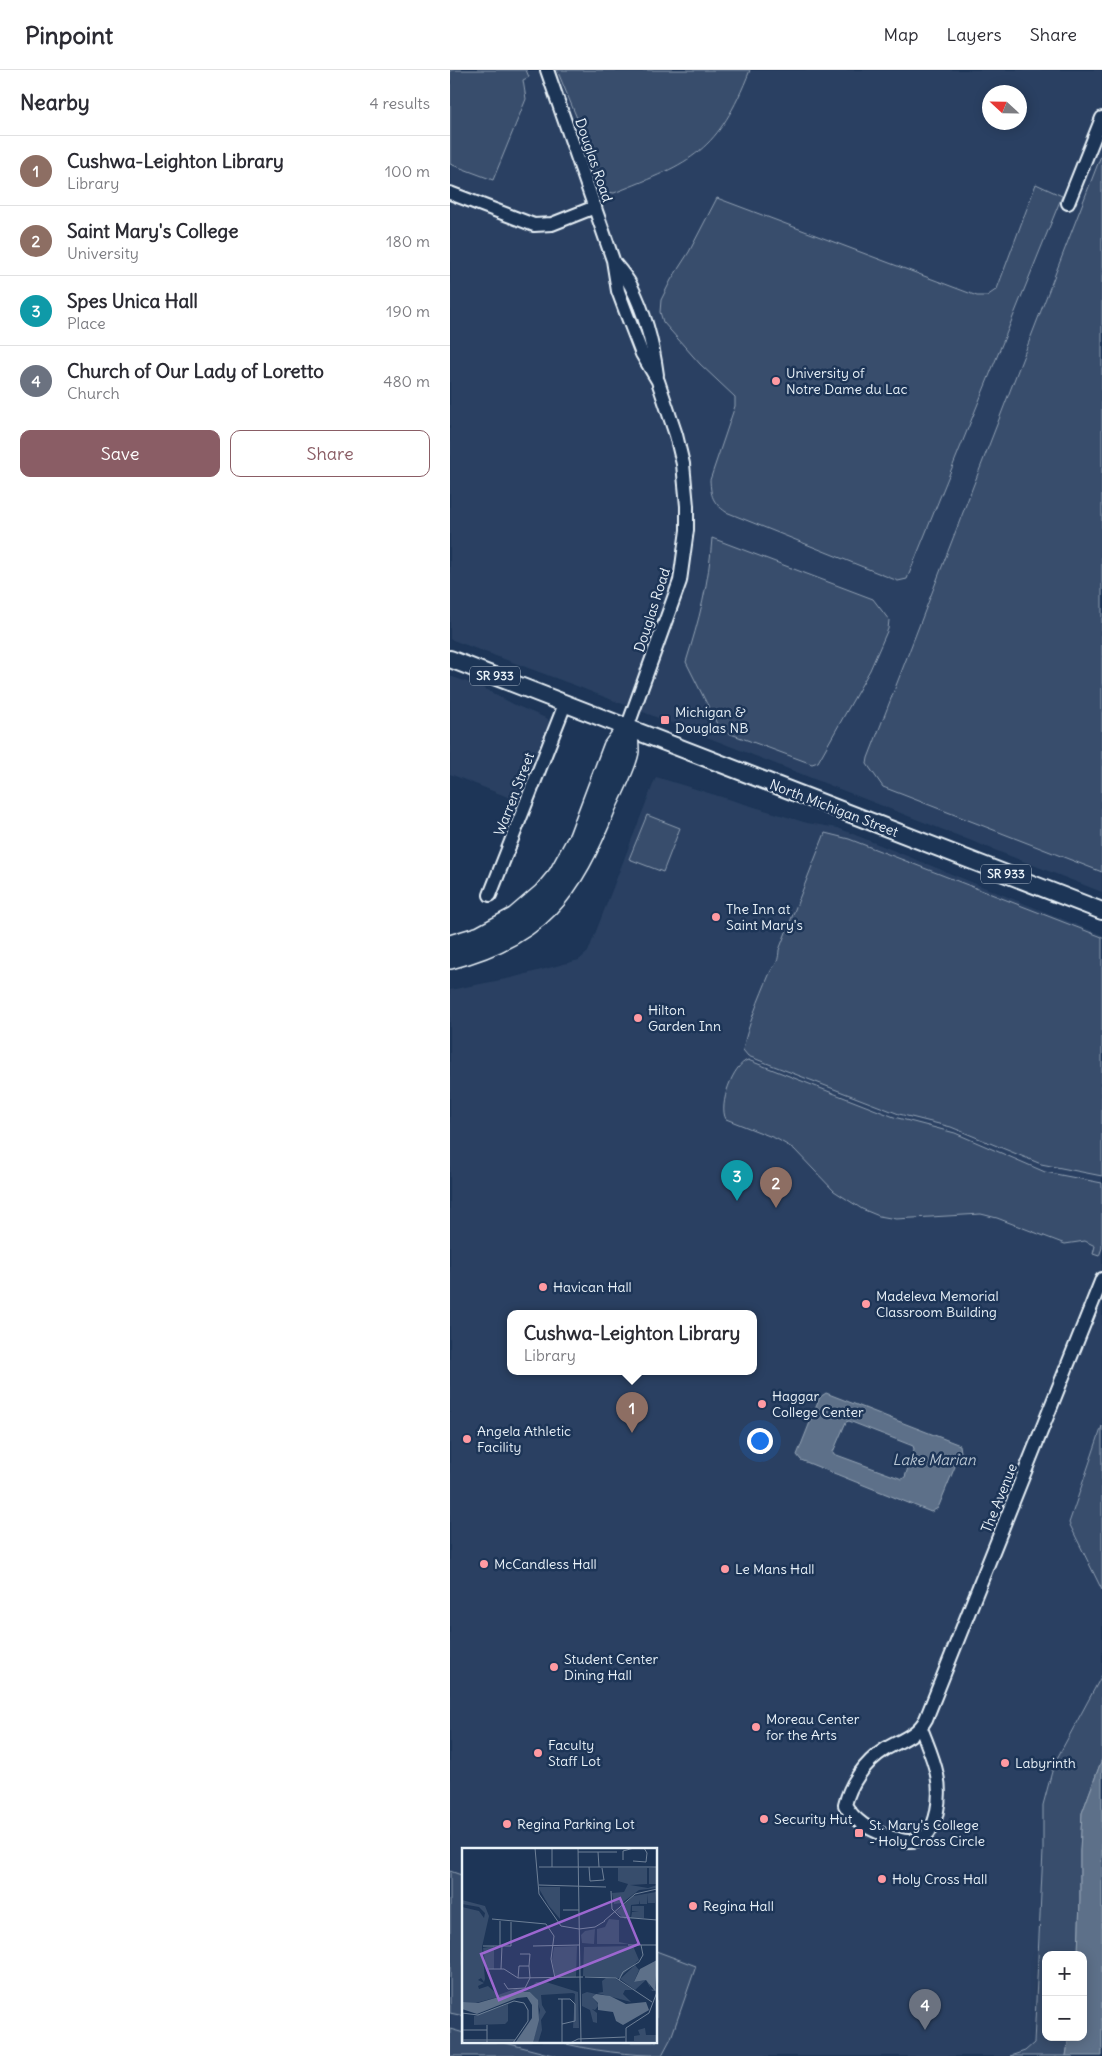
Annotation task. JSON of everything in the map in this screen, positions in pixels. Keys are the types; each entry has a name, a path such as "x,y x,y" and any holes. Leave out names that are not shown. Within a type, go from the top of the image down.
{"highway":[{"path":"450,945 480,936 515,917 543,892 558,875 579,836 614,747 627,728"},
{"path":"450,959 488,947 519,931 550,905 565,889 586,855 629,752 627,728"}],"main road":[{"name":"SR 933","path":"450,659 565,704"},
{"name":"North Michigan Street","path":"565,704 1102,911"}],"street":[{"name":"Douglas Road","path":"547,70 595,206 612,260 618,291 642,354 658,381 676,435 683,464 687,530 680,581 627,728"},
{"path":"1068,203 1102,118"},
{"path":"450,193 534,225 552,224 595,206"},
{"name":"Warren Street","path":"490,896 565,704"},
{"name":"The Avenue","path":"921,1728 981,1584 1102,1279"},
{"path":"921,1728 937,1774 939,1795 937,1811 928,1834 920,1840 910,1842 899,1840 862,1825 852,1817 845,1805 853,1784 871,1760 882,1751 921,1728"}],"shaded area":[{"name":"University of Notre Dame du Lac","path":"450,70 1102,70 1102,892 574,685 450,639"},
{"path":"450,70 526,70 529,77 523,80 526,99 493,180 450,164"},
{"path":"557,70 750,70 738,98 726,119 714,137 700,151 664,172 614,193 608,192 602,185"},
{"path":"1102,153 1102,872 883,787 867,764"},
{"path":"1036,184 1062,196 907,579 898,581 726,512 715,502 710,480 735,406 735,397 700,364 663,322 660,312 661,300 671,280 689,252 717,198 977,296 987,296 997,289"},
{"path":"712,538 873,599 889,620 888,629 870,670 818,762 812,764 720,730 686,662 703,601"},
{"path":"450,676 481,687 515,705 548,719 549,725 518,801 450,774"},
{"path":"656,777 807,823 838,828 1102,935 1102,1426 1069,1523 1102,1590 1102,1675 1054,1764 1043,1805 1043,1851 1033,2056 556,2056 510,2044 658,2044 658,1848 462,1848 462,2032 450,2029 450,990 511,978 579,960 588,952"},
{"path":"647,815 680,828 663,872 629,859"},
{"path":"825,833 849,839 1102,937 1102,1176 1041,1164 951,1127 899,1114 748,1056 743,1050 754,1012 769,975 777,962 779,950"},
{"path":"748,1060 894,1117 955,1133 1045,1172 1102,1183 1102,1248 1099,1256 1093,1254 1095,1246 1085,1241 1065,1244 997,1218 981,1214 896,1219 879,1216 862,1209 834,1191 794,1149 777,1139 726,1119 724,1105 728,1086 737,1069"},
{"path":"1102,1426 1102,1590 1069,1523"},
{"path":"1102,1675 1102,1759 1082,1813 1078,1951 1042,1951 1042,2041 1068,2041 1066,2056 1010,2056 1025,2051 1034,2043 1043,1851 1043,1805 1054,1764"},
{"path":"450,1871 462,1875 462,2016 450,2013"},
{"path":"658,1952 696,1966 671,2038 662,2055 638,2055 583,2048 567,2044 658,2044"},
{"path":"450,2029 462,2032 462,2044 510,2044 556,2056 450,2056"}],"water":[{"name":"Lake Marian","path":"826,1393 960,1445 961,1452 938,1508 931,1512 801,1460 797,1455 820,1397","holes":["849,1421 913,1446 914,1449 905,1477 902,1479 833,1452 846,1422"]},
{"path":"1102,1759 1102,2056 1066,2056 1068,2041 1087,2041 1087,1951 1078,1951 1082,1813"}],"place":[{"name":"University of Notre Dame du Lac","path":"776,381"},
{"name":"Michigan & Douglas NB","path":"665,720"},
{"name":"The Inn at Saint Mary's","path":"716,917"},
{"name":"Hilton Garden Inn","path":"638,1018"},
{"name":"Spes Unica Hall","path":"737,1201"},
{"name":"Saint Mary's College","path":"776,1208"},
{"name":"Havican Hall","path":"543,1287"},
{"name":"Madeleva Memorial Classroom Building","path":"866,1304"},
{"name":"Haggar College Center","path":"762,1404"},
{"name":"Cushwa-Leighton Library","path":"632,1433"},
{"name":"Angela Athletic Facility","path":"467,1439"},
{"name":"McCandless Hall","path":"484,1564"},
{"name":"Le Mans Hall","path":"725,1569"},
{"name":"Student Center Dining Hall","path":"554,1667"},
{"name":"Moreau Center for the Arts","path":"756,1727"},
{"name":"Faculty Staff Lot","path":"538,1753"},
{"name":"Labyrinth","path":"1005,1763"},
{"name":"Security Hut","path":"764,1819"},
{"name":"Regina Parking Lot","path":"507,1824"},
{"name":"St. Mary's College - Holy Cross Circle","path":"859,1833"},
{"name":"Holy Cross Hall","path":"882,1879"},
{"name":"Regina Hall","path":"693,1906"},
{"name":"Church of Our Lady of Loretto","path":"925,2030"}]}
